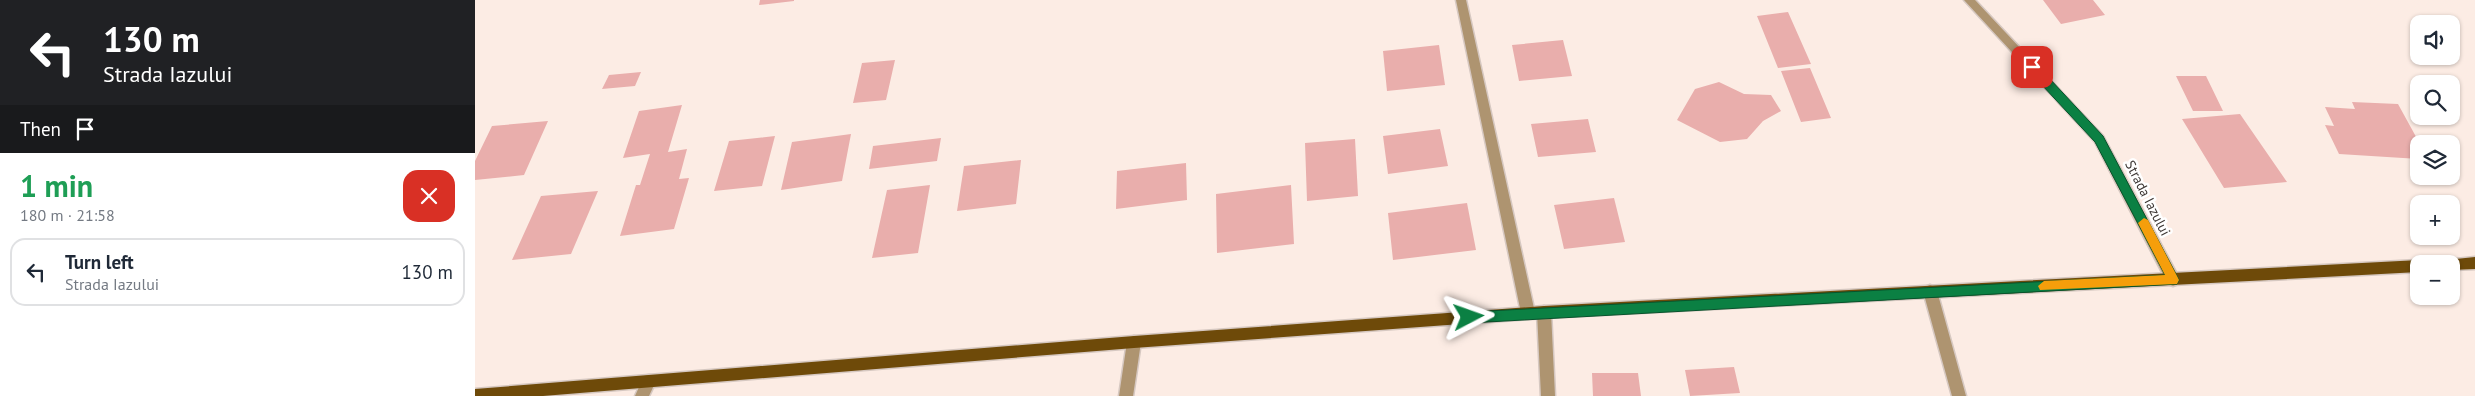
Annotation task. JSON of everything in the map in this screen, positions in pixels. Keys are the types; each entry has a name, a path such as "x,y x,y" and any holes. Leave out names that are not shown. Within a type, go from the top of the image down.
{"main road":[{"path":"2460,264 2475,263"},
{"path":"475,395 1134,342 1528,313 2410,267"}],"street":[{"path":"1461,0 1528,313"},
{"name":"Strada Iazului","path":"1969,0 2099,139 2173,280"},
{"path":"1929,292 1959,396"},
{"path":"1544,312 1549,396"},
{"path":"1126,396 1134,342"},
{"path":"642,396 649,381"}],"building":[{"path":"760,0 794,0 794,1 759,5"},
{"path":"2043,0 2093,0 2105,15 2061,24"},
{"path":"1788,12 1811,64 1778,68 1757,16"},
{"path":"1563,40 1572,76 1519,81 1512,45"},
{"path":"1439,45 1445,85 1387,91 1383,51"},
{"path":"895,60 886,100 853,103 862,63"},
{"path":"1810,68 1831,118 1801,122 1781,71"},
{"path":"641,72 635,86 602,89 609,75"},
{"path":"2176,76 2206,76 2223,111 2193,111"},
{"path":"1719,82 1744,94 1771,95 1781,111 1763,121 1747,139 1720,142 1677,120 1695,89"},
{"path":"2352,102 2398,104 2415,135 2410,135 2410,158 2339,154 2325,125 2334,126 2325,107 2355,109"},
{"path":"682,105 668,152 687,149 679,179 689,178 674,229 620,236 636,185 640,185 650,154 623,158 639,111"},
{"path":"2240,114 2287,182 2224,188 2182,119"},
{"path":"1588,119 1596,152 1538,157 1531,124"},
{"path":"548,121 524,175 475,180 475,161 492,126"},
{"path":"1440,129 1448,166 1388,174 1383,136"},
{"path":"851,134 842,181 781,190 792,142"},
{"path":"775,136 762,186 714,191 729,141"},
{"path":"941,138 937,161 869,169 873,146"},
{"path":"1355,139 1358,196 1307,201 1305,143"},
{"path":"1021,160 1016,204 957,211 964,166"},
{"path":"1186,163 1187,200 1116,209 1117,171"},
{"path":"930,185 918,253 872,258 887,190"},
{"path":"1291,185 1294,244 1217,253 1216,194"},
{"path":"598,191 571,254 512,260 541,196"},
{"path":"1614,198 1625,242 1564,249 1554,205"},
{"path":"1467,203 1476,250 1393,260 1388,213"},
{"path":"1734,367 1740,393 1690,396 1685,370"},
{"path":"1592,373 1638,373 1641,396 1593,396"}],"slow traffic":[{"path":"2044,286 2173,280 2144,223"}],"route":[{"path":"1469,317 2173,280 2099,139 2032,67"}]}
